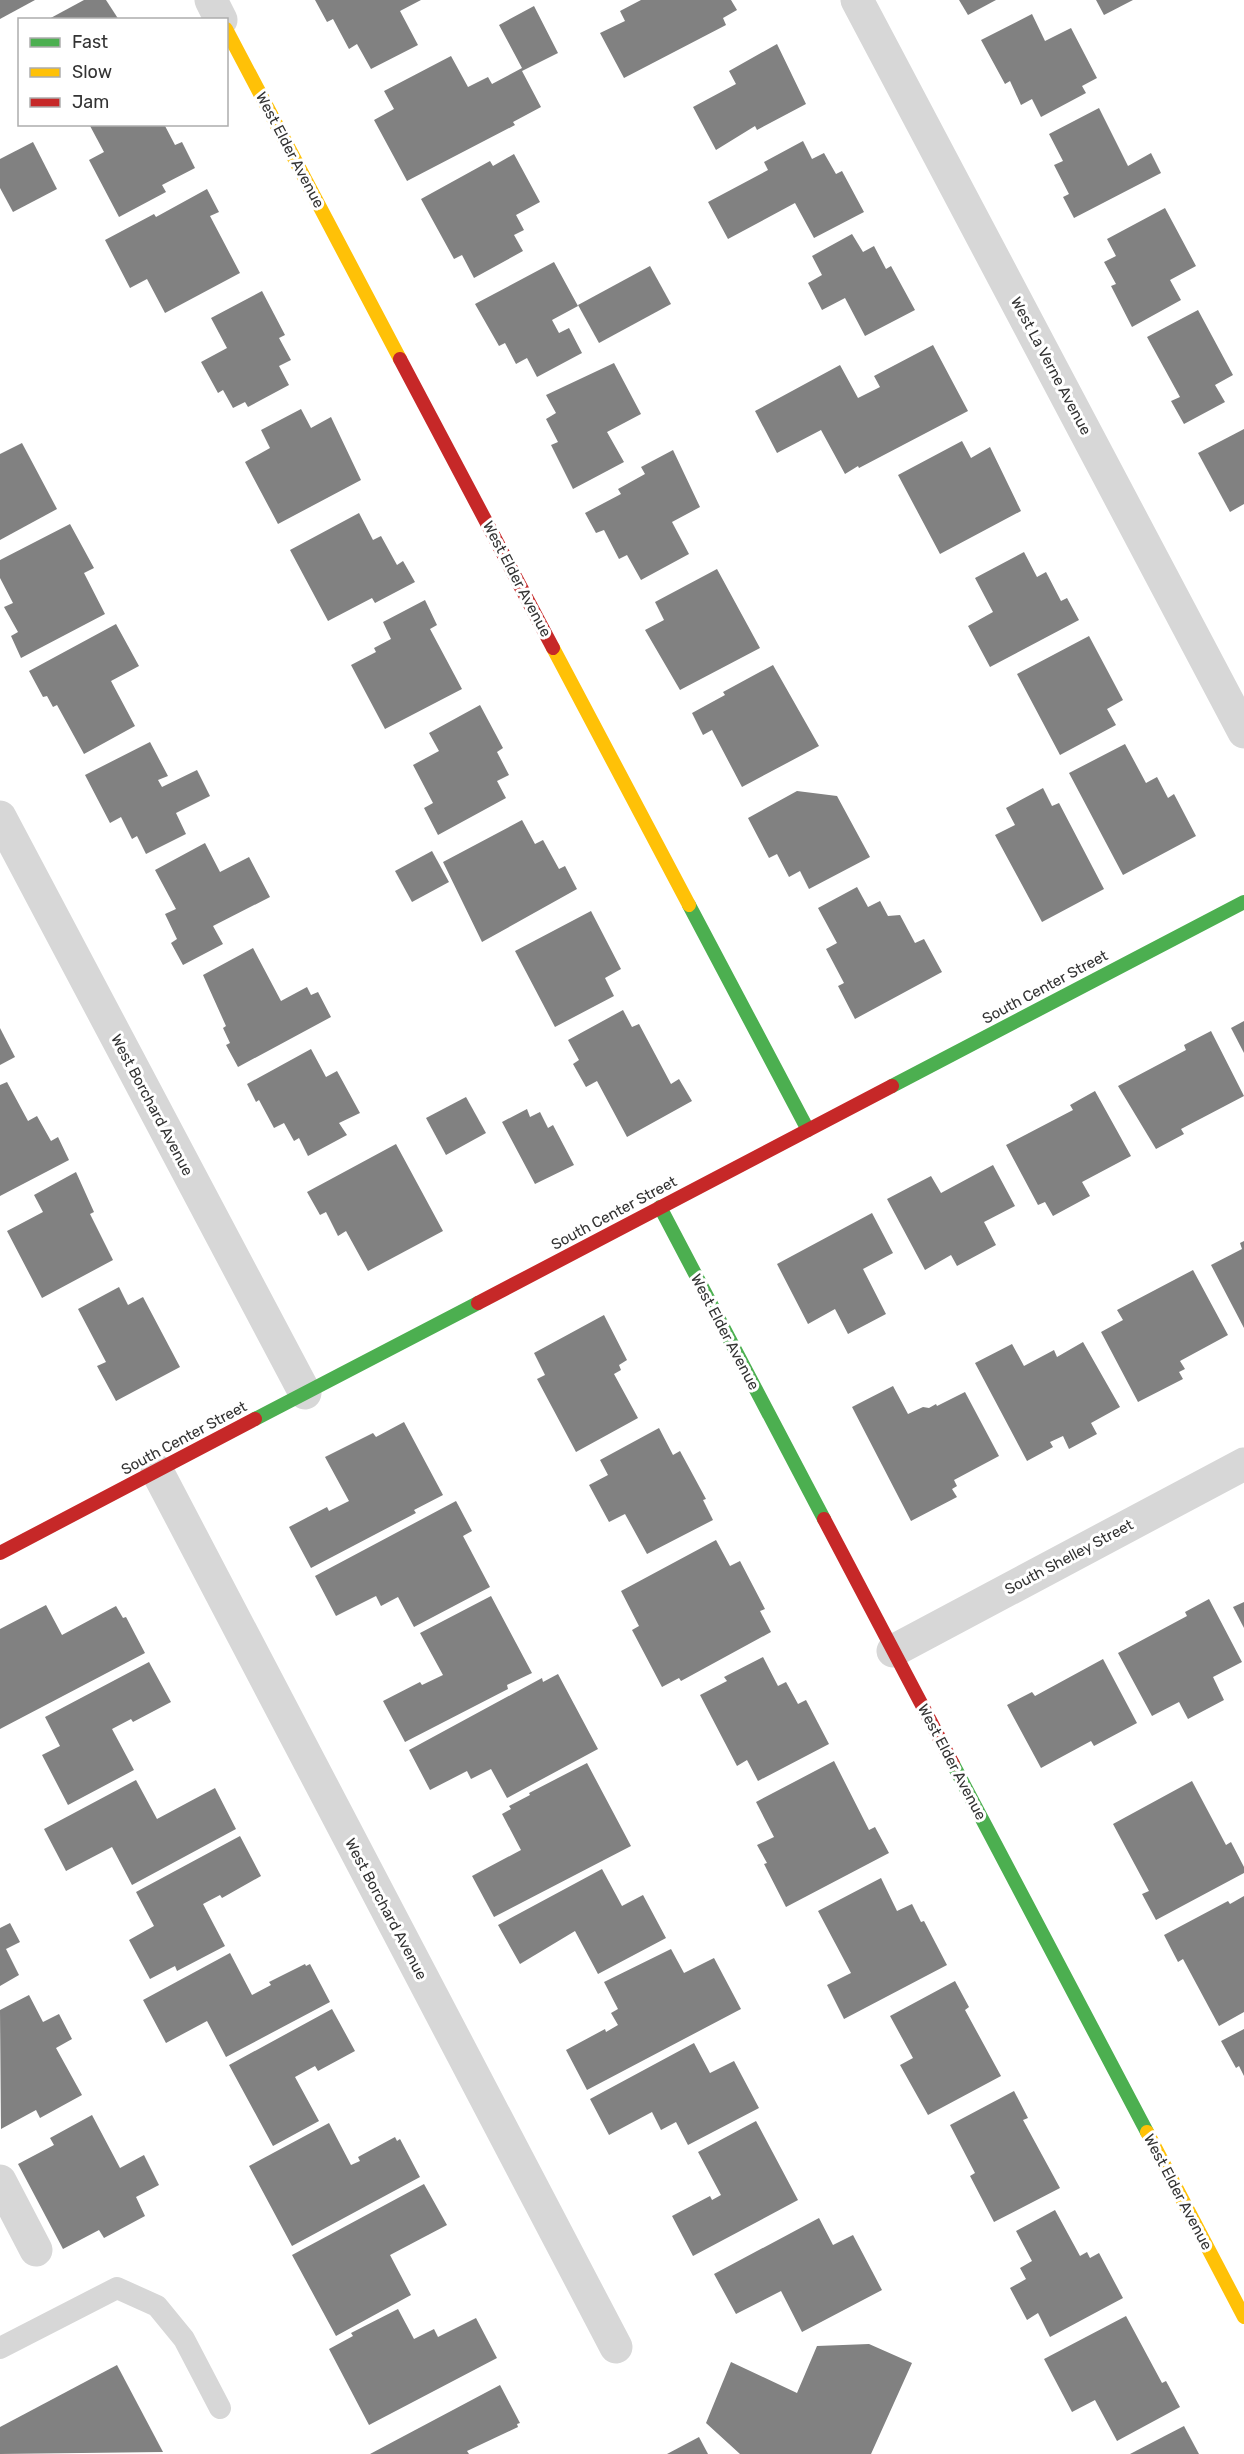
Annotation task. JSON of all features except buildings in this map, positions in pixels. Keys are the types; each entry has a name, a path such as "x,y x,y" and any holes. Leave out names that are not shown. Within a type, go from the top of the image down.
{"street":[{"path":"211,0 220,18"},
{"name":"West La Verne Avenue","path":"857,0 1244,732"},
{"name":"West Elder Avenue","path":"228,33 808,1130"},
{"name":"West Borchard Avenue","path":"0,817 305,1393"},
{"name":"South Center Street","path":"0,1553 1244,902"},
{"name":"West Elder Avenue","path":"660,1207 1244,2317"},
{"name":"South Shelley Street","path":"893,1651 1244,1464"},
{"name":"West Borchard Avenue","path":"157,1471 616,2347"},
{"path":"0,2181 36,2250"}],"lane":[{"path":"0,2348 117,2288 157,2306 183,2339 220,2408"}],"traffic: fast":[{"path":"892,1086 1244,902"},
{"path":"689,905 808,1130"},
{"path":"660,1207 824,1519"},
{"path":"255,1419 478,1303"},
{"path":"953,1764 1147,2132"}],"traffic: slow":[{"path":"228,33 400,359"},
{"path":"553,648 689,905"},
{"path":"1147,2132 1244,2317"}],"traffic: jam":[{"path":"400,359 553,648"},
{"path":"478,1303 892,1086"},
{"path":"0,1553 255,1419"},
{"path":"824,1519 953,1764"}]}
